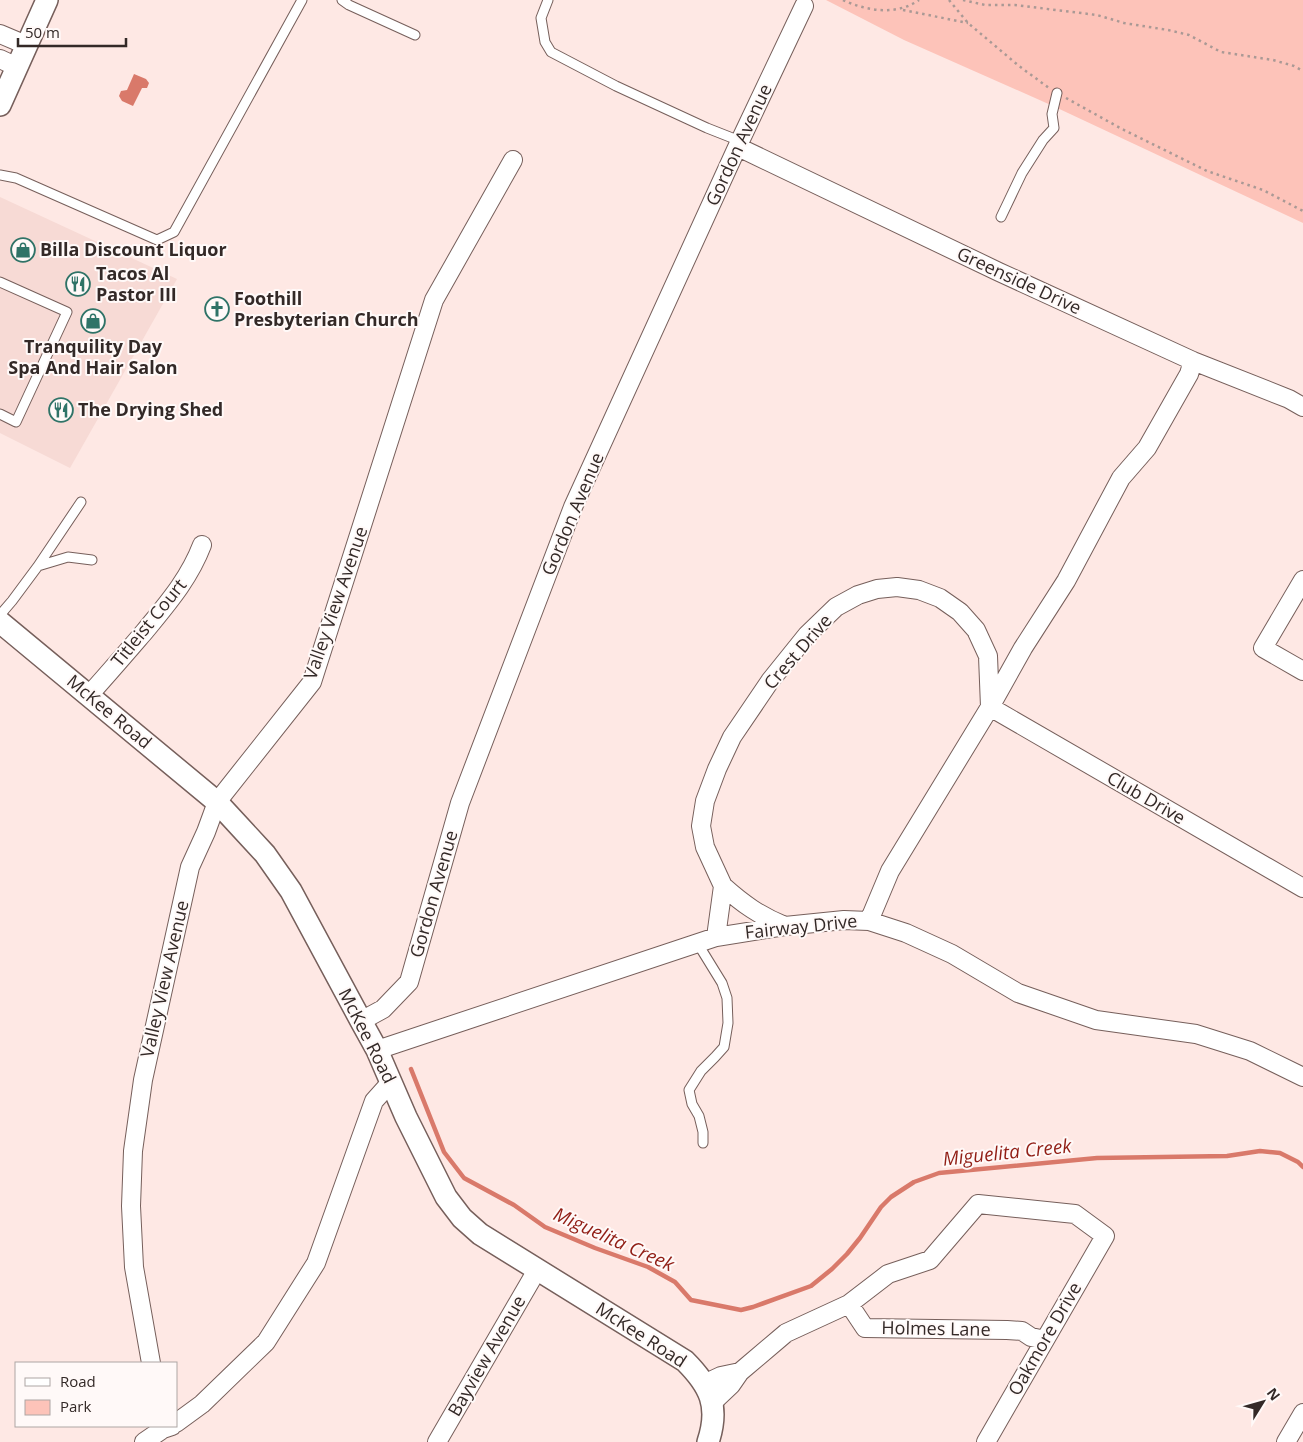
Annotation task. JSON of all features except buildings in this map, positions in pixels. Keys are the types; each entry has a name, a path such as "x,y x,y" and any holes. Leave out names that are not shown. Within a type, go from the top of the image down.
{"street":[{"path":"0,105 8,63 26,45 47,0"},
{"name":"Gordon Avenue","path":"361,1021 383,1009 408,982 460,803 573,507 804,6"},
{"path":"0,34 26,45"},
{"name":"Greenside Drive","path":"739,144 999,272 1193,361 1303,407"},
{"name":"Valley View Avenue","path":"151,1362 134,1267 131,1206 133,1151 143,1080 190,867 217,802 312,682 434,300 513,160"},
{"path":"870,921 890,872 990,707 1023,648 1066,581 1121,478 1147,448 1189,374 1193,361"},
{"name":"Titleist Court","path":"89,696 170,601 192,568 202,545"},
{"path":"1303,580 1263,648 1303,671"},
{"name":"Crest Drive","path":"785,926 766,918 742,903 723,886 705,847 702,826 705,801 732,737 770,681 807,635 836,607 858,595 877,589 897,587 919,590 940,598 960,612 976,630 988,656 990,707"},
{"name":"McKee Road","path":"0,622 217,802 265,854 291,891 377,1050 406,1117 446,1197 462,1218 480,1234 685,1361 699,1375 709,1392 713,1415 708,1442"},
{"name":"Club Drive","path":"990,707 1303,888"},
{"path":"716,937 723,886"},
{"name":"Fairway Drive","path":"377,1050 716,937 785,926 844,920 870,921 906,933 952,954 1018,993 1096,1020 1196,1034 1250,1051 1303,1077"},
{"path":"178,1422 202,1404 266,1342 316,1263 374,1101 391,1082"},
{"name":"Oakmore Drive","path":"849,1304 888,1274 930,1260 978,1204 1075,1214 1105,1236 986,1442"},
{"name":"Bayview Avenue","path":"437,1442 537,1270"},
{"path":"712,1403 731,1385 740,1372 786,1333 849,1304"},
{"name":"Holmes Lane","path":"849,1304 865,1328 1007,1330 1022,1331 1030,1337 1045,1340"},
{"path":"704,1384 722,1376 740,1372"},
{"path":"1286,1442 1303,1413"},
{"path":"144,1442 168,1429"}],"lane":[{"path":"0,175 16,178 157,240 174,232 302,0"},
{"path":"342,0 352,3 416,35"},
{"path":"548,0 541,18 545,42 551,52 616,86 739,144"},
{"path":"1001,217 1022,173 1043,140 1054,128 1052,114 1057,93"},
{"path":"0,282 67,312 16,422 0,414"},
{"path":"0,615 38,566 81,502"},
{"path":"38,566 68,557 92,560"},
{"path":"698,944 722,984 727,998 728,1024 724,1047 701,1070 689,1090 692,1104 699,1116 703,1132 703,1143"}],"path":[{"path":"843,0 876,11 902,9 909,7 919,0"},
{"path":"949,0 968,23 1019,66 1057,93 1122,129 1207,171 1263,190 1303,212"},
{"path":"964,0 985,5 1015,5 1097,15 1124,23 1189,35 1221,52 1273,60 1294,66 1303,71"},
{"path":"902,9 968,23"}],"shaded area":[{"path":"134,74 146,79 149,83 147,88 142,88 133,106 122,101 119,96 121,91 127,90"},
{"path":"0,197 177,279 70,468 0,433"}],"green space":[{"path":"826,0 1303,0 1303,223 1053,106 904,40"}],"waterway":[{"name":"Miguelita Creek","path":"411,1069 444,1152 464,1178 514,1205 545,1227 648,1267 675,1282 691,1300 741,1310 811,1286 847,1254 881,1207 891,1197 914,1182 939,1173 1097,1158 1227,1156 1260,1151 1280,1153 1298,1162 1303,1167"}],"place":[{"name":"Billa Discount Liquor","path":"23,250"},
{"name":"Tacos Al Pastor III","path":"78,284"},
{"name":"Foothill Presbyterian Church","path":"217,309"},
{"name":"Tranquility Day Spa And Hair Salon","path":"93,321"},
{"name":"The Drying Shed","path":"61,410"}]}
